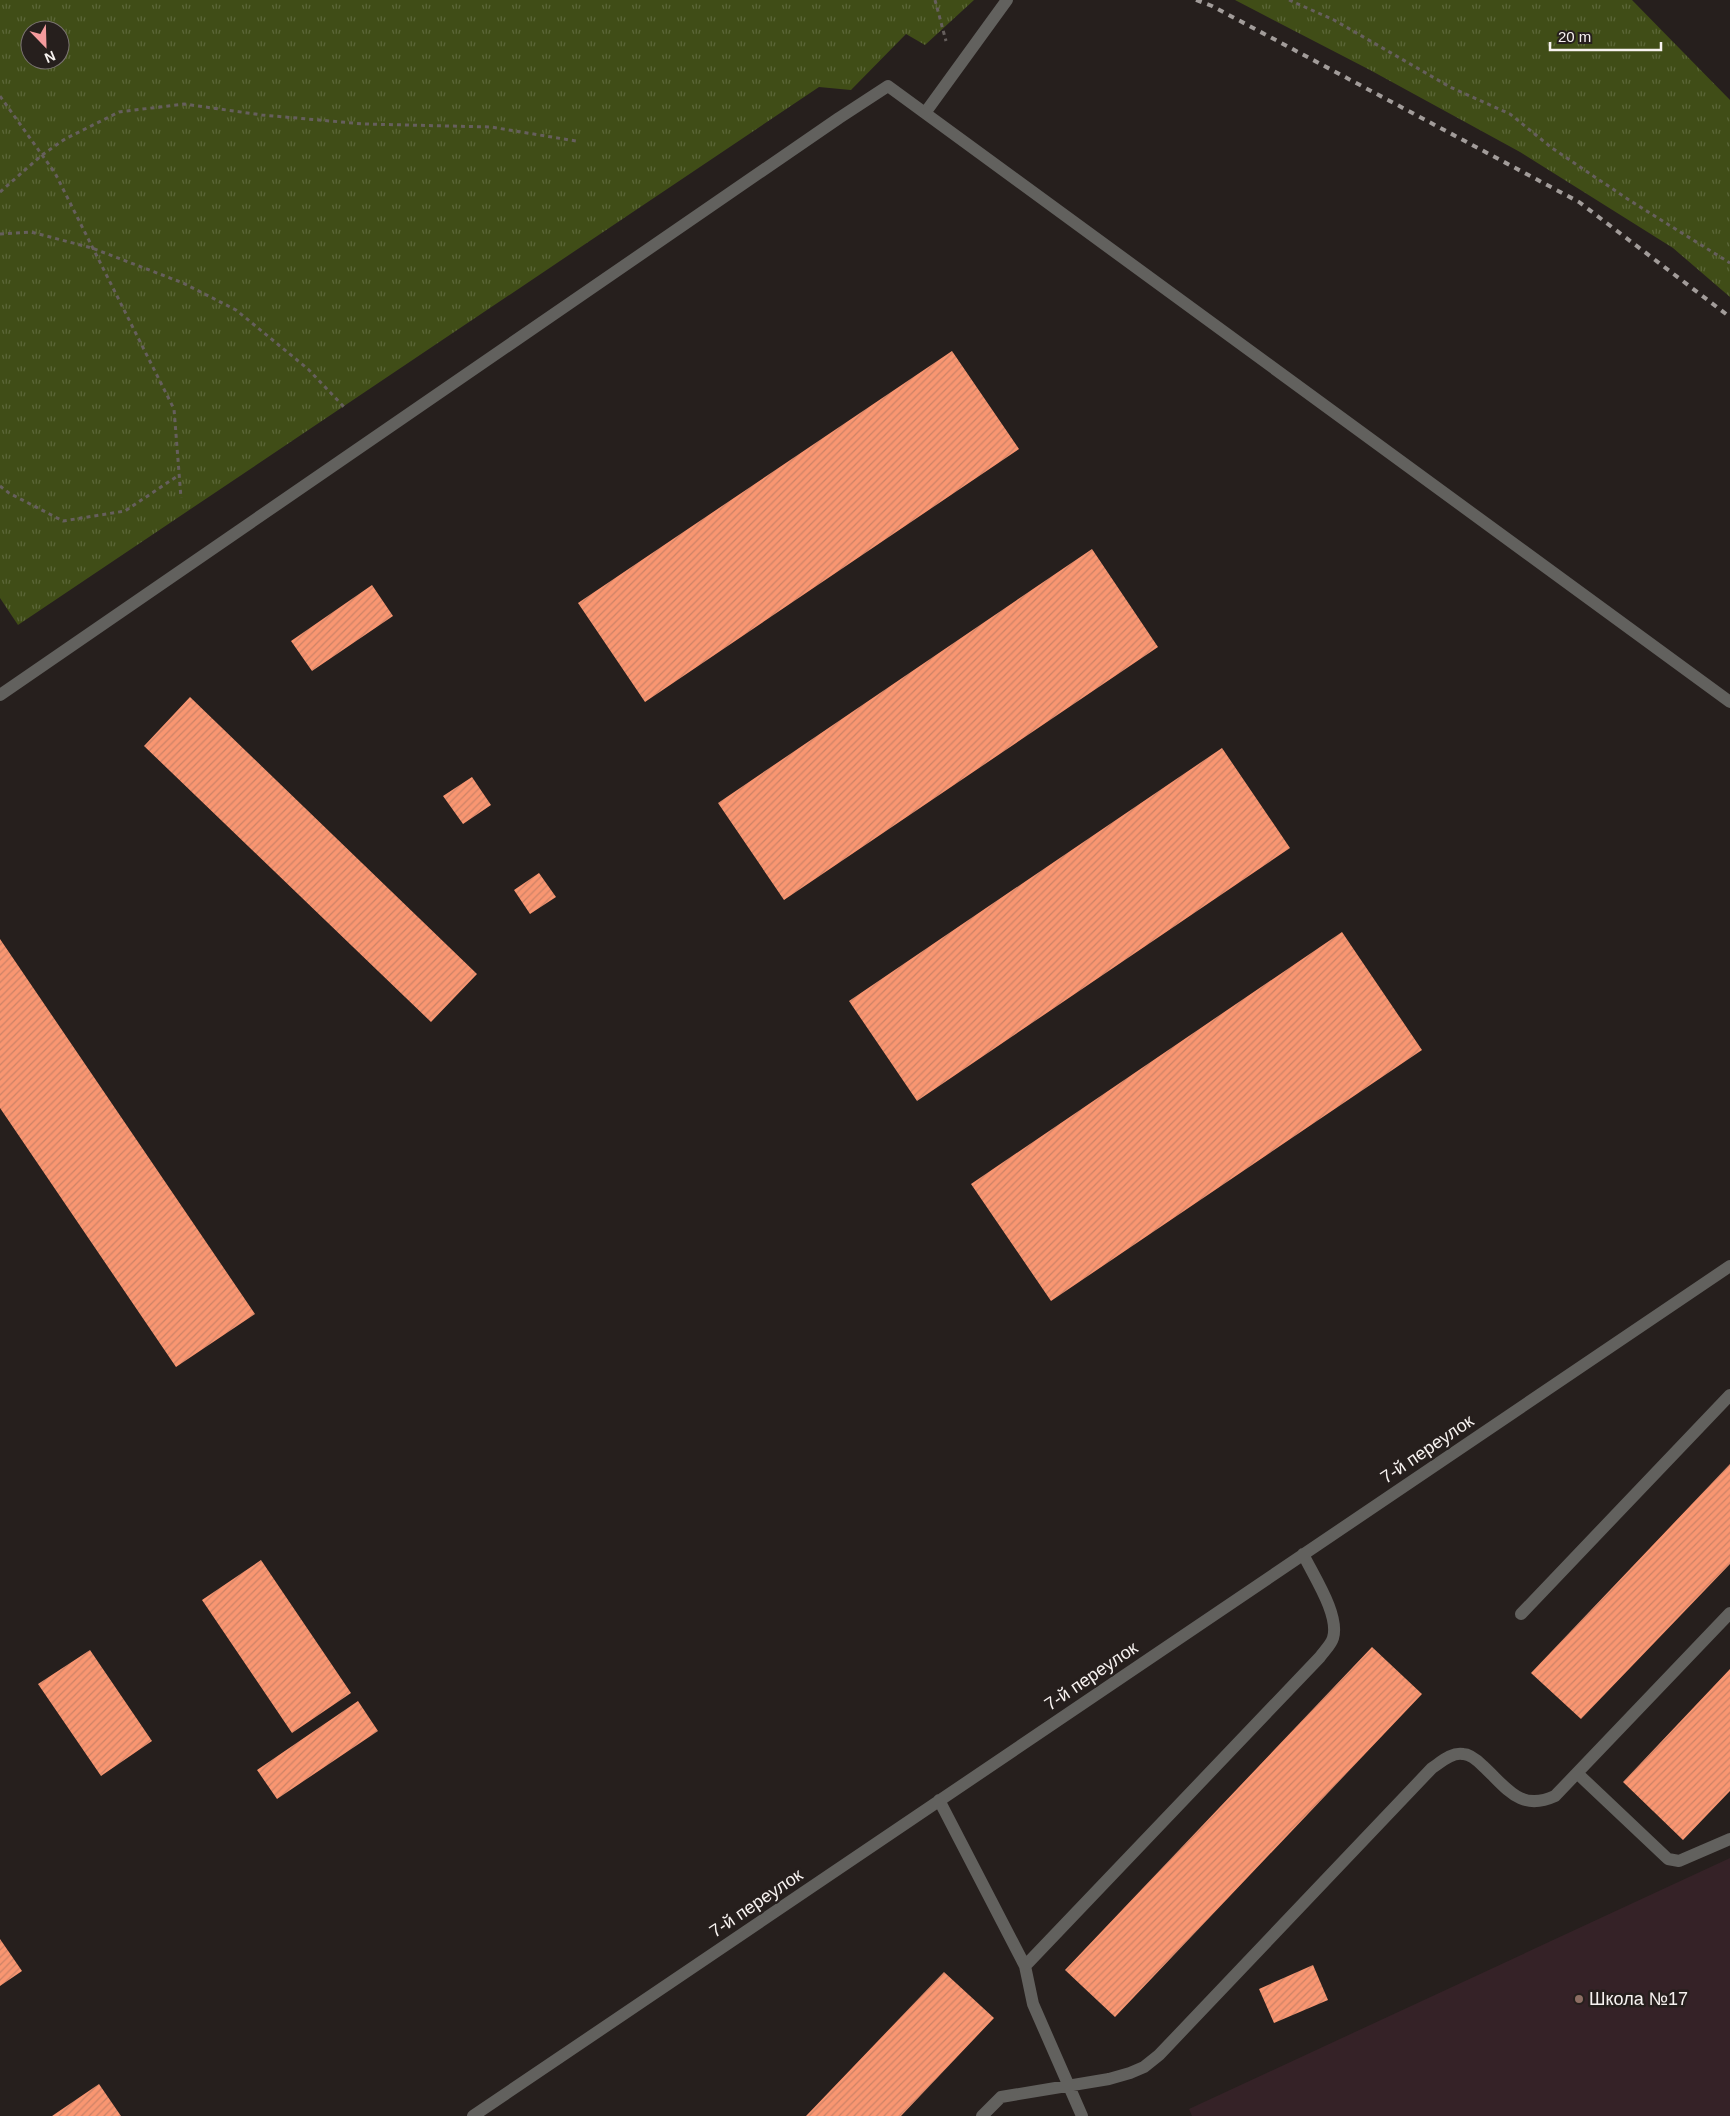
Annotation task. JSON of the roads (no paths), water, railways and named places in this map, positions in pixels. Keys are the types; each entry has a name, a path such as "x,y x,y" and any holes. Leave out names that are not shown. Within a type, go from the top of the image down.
{"street":[{"path":"925,114 1007,0"},
{"path":"0,695 888,86 1730,702"},
{"name":"7-й переулок","path":"473,2116 1730,1266"},
{"path":"1521,1614 1730,1395"},
{"path":"1025,1966 1320,1657 1333,1640 1335,1625 1331,1612 1303,1554"},
{"path":"982,2116 1001,2097 1109,2079 1144,2067 1159,2055 1432,1768 1447,1757 1464,1754 1478,1760 1516,1797 1528,1802 1543,1802 1555,1796 1730,1613"},
{"path":"1577,1773 1668,1859 1679,1861 1730,1839"},
{"path":"939,1800 1025,1966 1033,2004 1082,2116"}],"railway":[{"path":"1196,0 1212,6 1579,202 1730,317"}],"place":[{"name":"Школа №17","path":"1579,1999"}]}
